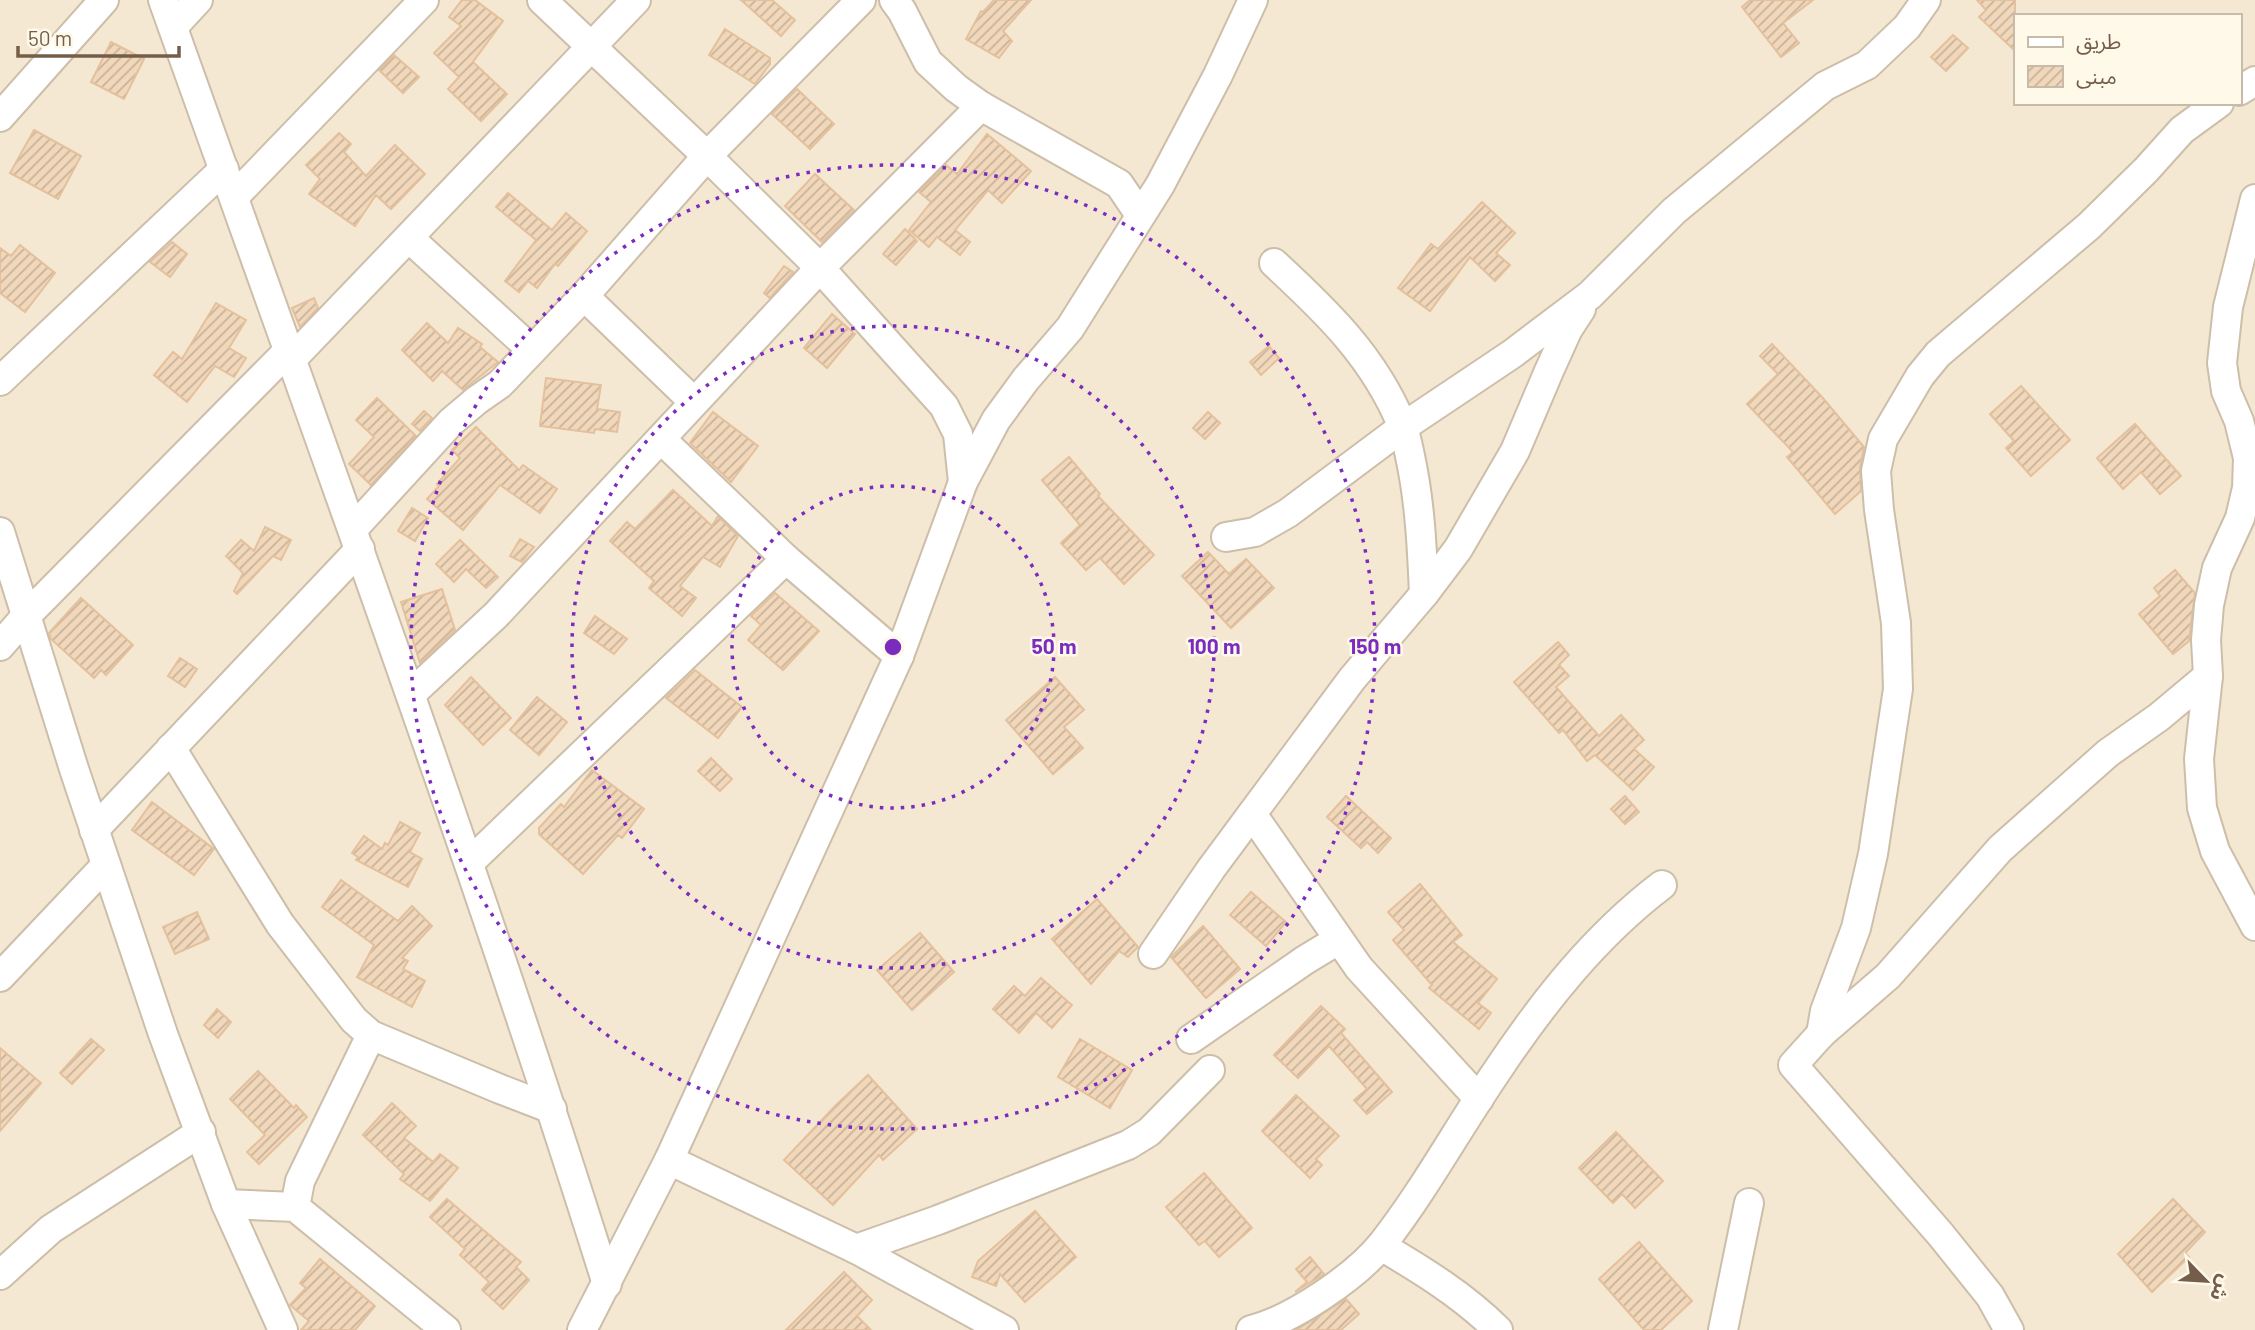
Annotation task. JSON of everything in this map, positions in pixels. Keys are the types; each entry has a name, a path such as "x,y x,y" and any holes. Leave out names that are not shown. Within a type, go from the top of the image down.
{"street":[{"path":"0,117 104,0"},
{"path":"163,0 411,694 552,1109 607,1284"},
{"path":"173,27 198,0"},
{"path":"234,197 424,0"},
{"path":"542,0 707,156 820,268 944,406 958,434 963,482"},
{"path":"0,646 26,616 409,238 636,0"},
{"path":"94,830 171,748 357,539 451,422 500,384 584,296 707,156 861,0"},
{"path":"894,0 928,62 981,106 1119,184 1140,215"},
{"path":"582,1330 669,1160 899,656 963,482 996,420 1026,379 1070,328 1160,185 1254,0"},
{"path":"1226,537 1255,532 1288,513 1403,426 1512,354 1590,295 1674,211 1825,86 1867,65 1907,27 1926,0"},
{"path":"1821,1034 1825,1011 1856,928 1867,879 1898,689 1896,623 1879,510 1876,471 1883,439 1920,376 1938,354 2089,226 2182,130 2216,105"},
{"path":"411,694 496,615 820,268 981,106"},
{"path":"0,381 224,169"},
{"path":"2255,199 2228,307 2222,363 2226,391 2239,421 2248,458 2247,488 2240,518 2217,568 2209,606 2206,640 2208,676 2199,759 2202,808 2215,851 2255,926"},
{"path":"409,238 532,350"},
{"path":"1274,263 1325,310 1366,358 1403,426 1414,475 1420,520 1424,594"},
{"path":"1153,954 1252,814 1352,680 1458,549 1515,451 1568,329 1590,295"},
{"path":"584,296 694,402"},
{"path":"661,439 786,559 899,656"},
{"path":"0,532 94,830 163,1034 272,1325"},
{"path":"469,863 786,559"},
{"path":"2009,1330 1990,1296 1941,1235 1793,1065 1821,1034 1888,976 2000,849 2108,753 2159,717 2208,676"},
{"path":"171,748 280,924 354,1020 371,1035 552,1109"},
{"path":"1252,814 1359,968 1479,1099"},
{"path":"0,976 106,865"},
{"path":"1251,1330 1269,1326 1307,1305 1340,1283 1381,1246 1537,1014 1598,941 1631,909 1662,885"},
{"path":"1191,1039 1338,940"},
{"path":"295,1207 300,1181 371,1035"},
{"path":"856,1250 1128,1145 1149,1132 1210,1070"},
{"path":"0,1275 51,1229 201,1132"},
{"path":"669,1160 856,1250 1004,1330"},
{"path":"1723,1330 1749,1203"},
{"path":"226,1204 295,1207 446,1330"},
{"path":"1381,1246 1426,1273 1498,1330"}],"shaded area":[{"path":"0,0 2255,0 2255,1330 0,1330"}],"building":[{"path":"462,0 475,0 503,21 473,62 507,94 481,121 448,89 459,77 434,53 461,26 449,17"},
{"path":"741,0 772,0 795,20 781,36"},
{"path":"994,0 1031,0 1003,31 1012,41 999,58 966,39 981,11"},
{"path":"1750,0 1813,0 1783,23 1799,43 1781,57 1742,7"},
{"path":"1977,0 2015,0 2014,50 1979,17 1986,10"},
{"path":"725,29 770,58 770,64 755,84 709,55"},
{"path":"1953,35 1968,48 1946,71 1931,57"},
{"path":"111,42 144,59 124,99 91,82"},
{"path":"394,55 419,77 403,93 379,70"},
{"path":"797,89 834,124 810,149 772,114"},
{"path":"34,130 81,156 58,199 10,173"},
{"path":"339,133 351,144 344,152 366,176 395,145 425,174 391,209 376,195 355,226 309,194 320,179 306,165"},
{"path":"987,134 1031,171 1002,203 988,190 955,230 970,242 960,255 937,237 929,247 909,230 931,202 919,192 946,165 957,174"},
{"path":"815,174 854,210 822,242 785,206"},
{"path":"508,193 552,230 566,213 587,231 558,266 555,264 537,288 528,281 519,292 505,281 536,240 496,207"},
{"path":"1482,202 1515,233 1496,253 1510,265 1495,281 1470,257 1430,311 1398,288 1431,244 1438,249"},
{"path":"905,229 917,241 896,265 883,254"},
{"path":"172,242 187,254 170,277 150,262"},
{"path":"20,245 55,273 25,312 0,293 0,248 11,256"},
{"path":"784,266 793,272 770,298 764,293"},
{"path":"314,298 318,308 300,327 292,308"},
{"path":"216,303 246,320 229,348 246,358 234,377 215,366 187,402 154,375 173,352 182,359"},
{"path":"832,314 855,334 827,368 804,348"},
{"path":"427,323 448,343 458,328 482,344 480,347 498,362 463,390 442,371 433,381 402,350"},
{"path":"1772,344 1864,447 1860,468 1861,491 1835,514 1787,457 1793,452 1747,404 1778,374 1760,356"},
{"path":"1269,346 1279,358 1261,375 1250,362"},
{"path":"546,378 601,385 597,409 620,412 617,432 595,429 594,433 540,426"},
{"path":"2021,386 2070,440 2031,476 2006,448 2014,441 1990,414"},
{"path":"377,398 416,436 371,485 349,464 374,437 356,420"},
{"path":"424,411 432,418 420,431 412,424"},
{"path":"713,412 758,446 731,482 690,443"},
{"path":"1208,412 1220,423 1205,439 1193,428"},
{"path":"2135,424 2181,476 2160,494 2141,472 2123,489 2097,458"},
{"path":"476,427 519,470 523,465 557,489 540,513 500,485 463,530 427,499 460,458 452,450"},
{"path":"1069,457 1100,494 1098,496 1154,555 1124,584 1100,558 1086,570 1061,543 1080,525 1042,480"},
{"path":"673,490 712,526 718,516 738,536 720,567 703,557 680,586 696,598 682,616 649,588 654,581 610,541 627,522 635,529"},
{"path":"412,508 428,518 415,541 398,531"},
{"path":"265,527 291,540 281,560 273,556 237,594 234,591 243,573 226,556 241,540 254,551"},
{"path":"520,539 534,547 522,562 510,556"},
{"path":"460,540 498,577 486,588 466,569 454,582 436,564"},
{"path":"1208,552 1229,574 1246,559 1274,588 1231,628 1182,576"},
{"path":"2175,570 2195,593 2189,641 2173,654 2139,614 2160,596 2154,588"},
{"path":"442,589 455,630 420,663 401,602"},
{"path":"775,593 819,631 783,670 748,640 761,625 751,616"},
{"path":"81,598 133,645 106,675 101,670 94,678 51,639 49,633"},
{"path":"595,616 627,639 614,654 584,633"},
{"path":"1558,642 1569,655 1559,665 1569,676 1556,687 1599,736 1621,715 1644,740 1634,749 1654,767 1633,790 1595,755 1587,761 1563,730 1559,733 1514,682"},
{"path":"180,658 197,669 185,687 168,676"},
{"path":"695,670 742,707 718,738 666,698"},
{"path":"471,677 511,718 483,745 445,705"},
{"path":"1055,677 1084,710 1064,727 1083,748 1053,774 1006,720"},
{"path":"537,697 567,722 539,755 510,730"},
{"path":"711,758 732,779 720,791 698,771"},
{"path":"592,770 644,809 622,838 618,835 583,874 539,834 539,828 561,804 564,807"},
{"path":"1346,796 1391,838 1378,853 1367,842 1361,848 1327,817"},
{"path":"1625,796 1639,812 1625,824 1611,809"},
{"path":"152,802 214,849 194,875 132,830"},
{"path":"400,822 420,833 410,852 422,859 408,887 356,860 358,857 352,853 364,836 382,849 385,843 388,845"},
{"path":"341,880 398,921 412,906 432,926 402,958 408,961 403,969 425,981 412,1007 357,977 374,945 322,907"},
{"path":"1420,884 1462,935 1453,942 1497,979 1478,1003 1491,1013 1479,1029 1429,988 1432,985 1393,940 1404,930 1388,912"},
{"path":"1251,892 1286,922 1266,946 1230,915"},
{"path":"1097,899 1138,947 1128,957 1119,951 1091,984 1052,939"},
{"path":"197,912 209,939 175,954 163,927"},
{"path":"1203,926 1240,969 1206,998 1171,957"},
{"path":"920,933 954,972 912,1010 877,970"},
{"path":"1041,978 1072,1005 1052,1028 1036,1013 1019,1033 993,1009 1014,986 1025,996"},
{"path":"1321,1006 1345,1029 1341,1033 1392,1092 1367,1114 1354,1100 1367,1089 1329,1046 1298,1078 1274,1055"},
{"path":"217,1009 231,1022 218,1038 204,1025"},
{"path":"91,1039 104,1050 72,1084 60,1073"},
{"path":"1080,1039 1132,1070 1110,1108 1058,1077"},
{"path":"0,1048 41,1083 0,1131"},
{"path":"258,1071 294,1108 296,1105 307,1117 259,1164 247,1152 265,1135 230,1099"},
{"path":"868,1075 917,1129 883,1160 879,1155 833,1205 784,1160"},
{"path":"1296,1095 1339,1136 1316,1159 1322,1165 1310,1178 1262,1131"},
{"path":"392,1103 416,1126 404,1138 433,1162 440,1154 458,1168 430,1201 400,1179 404,1174 363,1135"},
{"path":"1616,1132 1663,1181 1635,1208 1622,1194 1613,1203 1579,1168"},
{"path":"1204,1173 1252,1228 1219,1257 1205,1241 1199,1245 1166,1207"},
{"path":"447,1199 521,1262 516,1267 529,1280 503,1309 482,1290 489,1282 460,1255 465,1249 430,1217"},
{"path":"2173,1199 2205,1232 2185,1253 2189,1257 2152,1292 2118,1254"},
{"path":"1035,1211 1076,1257 1025,1302 1000,1274 996,1286 972,1277 978,1261"},
{"path":"1639,1242 1692,1301 1661,1330 1644,1330 1599,1279"},
{"path":"1310,1257 1324,1274 1295,1292 1307,1282 1296,1269"},
{"path":"320,1259 375,1306 355,1330 301,1330 309,1321 290,1305 306,1288 300,1283"},
{"path":"844,1272 872,1300 857,1316 871,1330 786,1330"},
{"path":"1346,1299 1359,1314 1341,1330 1296,1330"}]}
